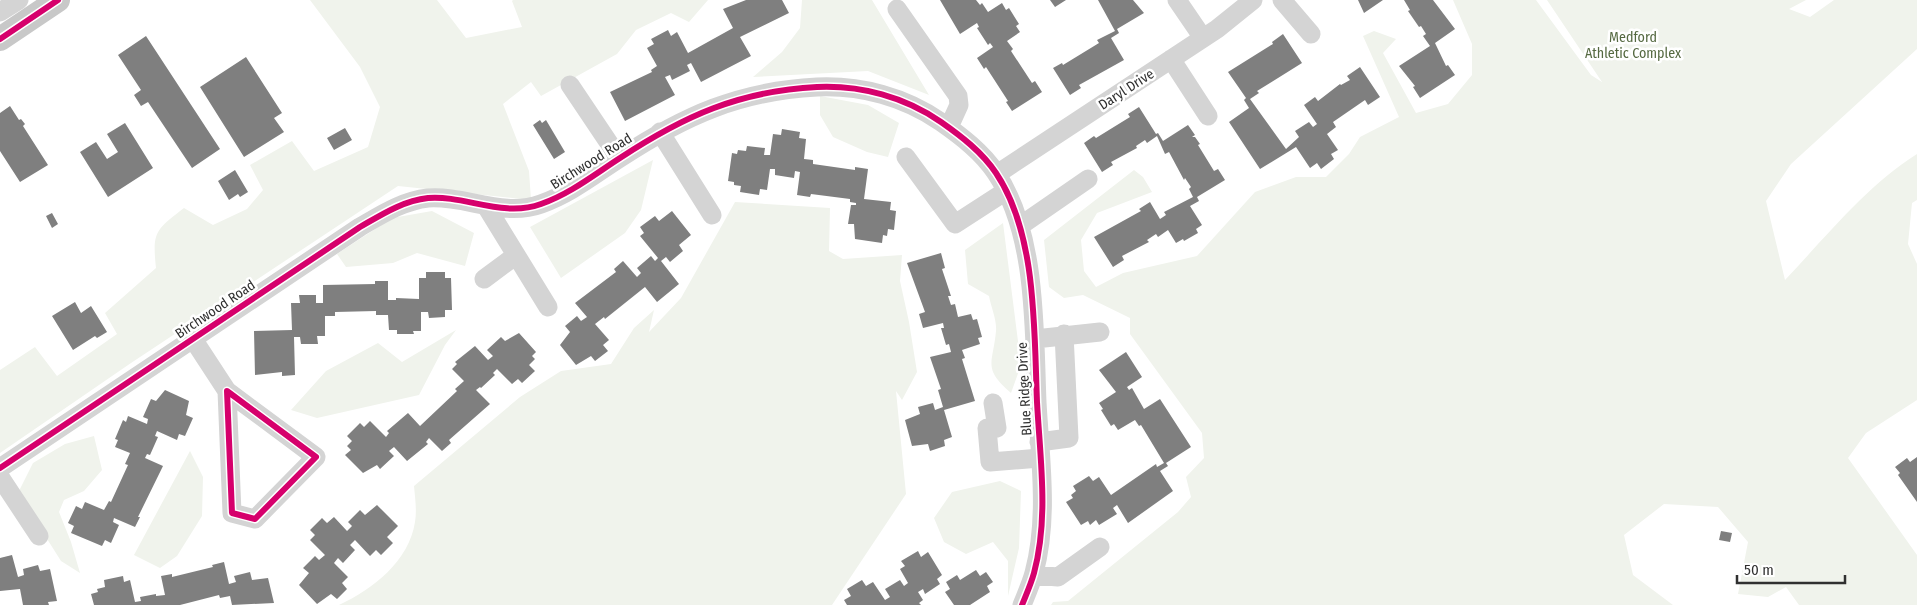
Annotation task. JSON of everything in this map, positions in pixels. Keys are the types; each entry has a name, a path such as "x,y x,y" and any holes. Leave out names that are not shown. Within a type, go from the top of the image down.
{"main road":[{"path":"0,39 58,0"}],"street":[{"path":"0,12 19,0"},
{"path":"1177,0 1203,38"},
{"name":"Daryl Drive","path":"997,174 1203,38 1253,0"},
{"path":"1282,0 1311,34"},
{"path":"897,9 958,96 959,104 949,127"},
{"path":"1171,59 1208,116"},
{"path":"570,86 619,158"},
{"name":"Birchwood Road","path":"0,468 360,227 405,203 429,198 513,209 542,204 572,190 660,132 700,112 744,97 818,87 857,90 894,96 929,114 949,127 985,158 997,174"},
{"path":"660,132 712,215"},
{"path":"906,156 955,224 1006,191"},
{"name":"Blue Ridge Drive","path":"997,174 1020,226 1028,268 1035,339 1042,492 1041,536 1034,574 1022,605"},
{"path":"1020,226 1088,179"},
{"path":"486,206 548,307"},
{"path":"484,279 515,256"},
{"path":"1035,339 1064,334 1100,332"},
{"path":"993,403 996,428 987,428 990,462 1040,450 1069,438 1064,334"},
{"path":"193,339 227,391 316,457 255,518 232,513 227,391"},
{"path":"0,478 39,536"},
{"path":"1034,574 1058,578 1100,547"}],"green space":[{"path":"310,0 437,0 466,38 522,27 513,0 708,0 689,22 671,13 636,30 617,54 541,96 531,82 503,104 529,171 531,200 398,186 131,363 0,453 0,370 35,347 57,376 117,334 105,313 156,268 156,239 158,232 167,221 184,208 213,225 247,209 263,190 250,165 292,141 314,171 368,147 380,107 360,67"},
{"path":"802,0 872,0 929,95 868,71 753,77 782,52 800,28"},
{"name":"Medford Athletic Complex","path":"1453,0 1536,0 1591,75 1602,82 1547,0 1806,0 1789,9 1810,17 1834,0 1917,0 1917,49 1791,164 1766,201 1785,280 1864,196 1917,154 1917,200 1912,203 1908,244 1917,264 1917,400 1866,433 1848,458 1917,555 1917,605 1799,605 1786,587 1768,597 1738,594 1748,542 1718,507 1664,504 1624,535 1633,575 1673,605 1051,605 1053,602 1068,601 1178,512 1191,497 1186,477 1204,458 1202,433 1130,334 1130,318 1083,295 1064,298 1049,287 1044,240 1134,170 1143,177 1152,192 1097,213 1081,240 1084,271 1096,287 1123,273 1197,256 1255,192 1296,177 1326,177 1349,154 1360,137 1399,117 1363,36 1374,31 1396,39 1383,53 1416,113 1448,104 1472,75 1472,44"},
{"path":"820,96 868,105 899,123 888,157 867,152 833,137 820,115"},
{"path":"653,160 641,210 625,233 561,278 530,227"},
{"path":"735,202 830,208 829,251 843,259 902,255 900,281 917,372 902,400 896,391 906,494 832,605 339,605 364,591 388,572 405,549 415,522 414,486 520,397 561,371 611,364 634,328 654,310 649,332 681,298"},
{"path":"432,211 474,233 465,266 417,253 393,263 346,267 337,254 392,218"},
{"path":"1003,223 1021,365 1011,393 1002,385 993,371 995,318 989,296 968,284 965,250"},
{"path":"456,330 445,345 419,395 317,418 291,410 326,371 378,343 402,362"},
{"path":"94,436 102,470 84,491 64,500 59,512 71,542 80,573 61,561 18,493 33,463 65,444"},
{"path":"190,451 203,477 202,516 177,556 160,568 134,555"},
{"path":"1000,481 1021,491 1019,548 1008,596 1008,561 993,542 966,554 944,542 934,518 952,492"}],"building":[{"path":"746,0 782,0 789,13 740,37 751,56 701,82 691,63 687,65 690,71 672,80 670,75 665,77 675,95 625,121 610,92 652,72 651,70 657,66 647,48 654,44 651,39 668,30 671,36 677,32 688,53 733,28 723,9"},
{"path":"940,0 976,0 980,5 982,3 988,12 1002,3 1006,10 1009,8 1019,24 1016,26 1020,32 1007,41 1013,49 1011,51 1032,83 1035,81 1042,92 1012,111 1006,102 1008,101 986,67 984,69 977,58 993,47 990,43 988,45 977,28 979,27 977,23 960,34"},
{"path":"1050,0 1066,0 1055,7"},
{"path":"1098,0 1133,0 1144,13 1117,29 1119,33 1111,38 1124,60 1079,85 1081,88 1070,95 1053,68 1062,63 1063,65 1099,43 1097,40 1115,31"},
{"path":"1358,0 1383,0 1364,13"},
{"path":"1404,0 1433,0 1455,29 1435,43 1446,66 1448,65 1455,75 1420,98 1413,87 1415,86 1399,66 1430,46 1423,36 1426,34 1408,11 1410,10"},
{"path":"1283,34 1302,63 1257,91 1259,93 1250,99 1286,149 1299,137 1295,131 1309,122 1313,127 1317,124 1304,105 1315,97 1318,101 1340,84 1350,80 1347,76 1360,67 1380,97 1368,105 1365,100 1333,122 1336,127 1327,134 1338,150 1331,154 1334,159 1321,169 1317,163 1310,168 1296,147 1260,169 1229,122 1249,108 1244,100 1246,98 1228,72 1273,44 1272,42"},
{"path":"146,36 220,149 192,168 148,102 141,106 134,95 141,90 118,55"},
{"path":"246,57 282,113 274,118 284,132 244,157 200,87"},
{"path":"10,106 19,120 21,119 25,124 23,126 48,165 20,182 0,151 0,113"},
{"path":"1139,107 1156,134 1158,133 1163,141 1188,125 1195,135 1192,137 1195,137 1200,144 1198,145 1214,171 1218,169 1225,180 1197,197 1199,201 1190,206 1202,225 1196,229 1198,233 1176,243 1168,230 1158,237 1156,234 1147,240 1149,242 1122,256 1124,260 1113,267 1094,237 1141,211 1139,209 1150,202 1160,219 1166,215 1164,212 1193,197 1189,189 1191,187 1185,178 1184,180 1169,152 1165,154 1157,136 1147,143 1145,140 1136,146 1137,148 1111,162 1113,165 1102,172 1084,143 1094,136 1096,138 1130,117 1128,114"},
{"path":"540,120 542,123 546,120 565,152 554,159 533,125"},
{"path":"125,123 153,168 108,197 80,152 96,142 107,159 118,152 107,134"},
{"path":"345,128 352,140 334,150 327,138"},
{"path":"782,129 800,132 799,138 806,139 804,159 813,160 813,164 855,170 855,167 868,169 864,199 891,202 890,210 896,211 894,230 888,229 887,236 883,235 882,243 855,239 854,224 848,224 851,205 856,205 856,203 850,202 850,199 811,194 810,197 797,195 800,172 795,171 794,178 775,175 775,169 770,169 767,190 760,189 759,195 740,192 741,186 734,185 734,182 728,181 732,153 737,154 738,150 746,151 747,146 765,148 764,155 770,155 773,134 781,135"},
{"path":"235,170 248,192 240,197 238,194 229,200 218,181"},
{"path":"672,211 691,235 679,245 683,251 670,262 666,257 661,261 679,284 657,302 645,287 605,319 604,317 595,324 609,340 603,345 608,351 595,361 591,356 576,365 560,345 570,332 565,326 577,316 581,321 587,317 575,303 616,272 614,269 623,261 637,277 641,273 637,268 651,256 655,261 658,258 640,236 644,233 640,227 655,216 659,221"},
{"path":"52,213 58,224 52,228 46,216"},
{"path":"941,253 945,268 942,269 951,296 948,296 951,305 955,304 958,317 971,314 973,320 977,319 982,337 978,338 980,344 962,350 965,358 962,359 975,401 944,410 952,437 944,440 945,446 930,451 928,444 912,446 905,420 920,414 918,407 933,403 935,410 943,407 938,390 941,389 930,357 951,352 949,344 946,345 941,328 944,328 943,323 923,328 919,314 925,312 907,263"},
{"path":"426,272 445,272 445,278 451,278 452,310 445,310 445,317 429,318 428,312 421,312 421,331 413,331 414,334 397,334 397,330 389,330 388,315 376,315 376,311 335,312 335,316 325,316 325,336 317,336 318,344 301,344 300,337 294,337 295,375 282,376 282,372 255,375 254,331 292,330 291,303 300,303 299,295 316,295 316,303 323,303 323,285 375,284 375,281 388,281 388,300 396,300 396,298 419,299 419,278 426,278"},
{"path":"75,302 81,313 91,306 107,332 97,338 95,336 73,350 52,316"},
{"path":"519,333 536,352 532,356 535,359 529,365 535,371 522,383 518,379 512,384 497,369 493,373 495,375 481,388 476,390 490,404 449,440 451,443 442,451 429,438 426,442 428,444 407,461 394,447 389,451 394,456 380,469 377,465 363,473 345,455 351,450 347,446 352,441 347,436 360,423 364,427 370,421 386,437 389,433 387,431 408,413 420,426 457,391 455,389 464,381 452,369 457,364 455,362 475,346 488,360 493,356 487,350 501,337 505,341"},
{"path":"1126,352 1142,377 1127,387 1129,390 1132,388 1144,409 1160,399 1191,447 1166,463 1168,466 1160,471 1173,491 1128,523 1117,505 1113,508 1117,514 1099,525 1096,520 1090,525 1088,521 1081,525 1066,502 1073,498 1071,495 1076,491 1073,486 1089,476 1093,481 1099,477 1111,495 1156,464 1157,467 1164,463 1141,425 1139,426 1135,420 1118,430 1114,424 1111,426 1101,410 1103,409 1099,403 1116,392 1099,370"},
{"path":"165,390 189,401 186,415 193,418 185,436 179,434 177,440 157,431 155,436 158,437 150,455 147,454 145,458 163,466 135,527 114,518 113,522 119,525 111,543 105,540 102,546 71,533 74,526 68,523 76,506 82,509 85,502 104,510 109,501 111,502 128,465 125,464 130,453 115,447 118,440 115,439 123,420 126,422 128,416 147,424 148,419 143,417 151,399 156,401"},
{"path":"1917,457 1917,502 1898,475 1900,473 1895,467 1907,458 1910,462"},
{"path":"377,505 398,526 387,537 393,543 381,555 376,550 370,556 355,540 350,545 355,550 343,563 338,558 334,563 348,577 342,583 347,589 337,599 331,594 317,604 299,585 309,573 303,568 315,556 319,560 325,555 310,540 315,535 310,530 322,518 327,523 334,517 347,531 352,526 348,522 360,510 365,515"},
{"path":"1721,531 1732,533 1730,542 1719,540"},
{"path":"918,551 921,557 928,552 942,575 937,579 940,584 925,594 923,589 918,592 923,600 919,603 921,605 847,605 844,600 851,596 847,589 862,580 866,586 873,582 885,600 890,597 885,589 900,580 904,586 908,583 900,569 905,566 901,561"},
{"path":"12,555 18,577 24,575 23,569 38,565 40,571 50,569 57,601 48,602 49,605 23,605 20,589 0,591 0,558"},
{"path":"224,562 229,584 236,582 234,576 250,572 252,580 268,578 274,603 232,605 230,596 220,598 219,595 180,605 94,605 91,594 98,592 97,589 105,587 104,580 123,576 124,582 130,580 135,602 141,601 140,597 156,594 156,596 165,595 161,576 172,574 172,577 213,567 212,565"},
{"path":"976,570 980,576 986,572 993,582 987,586 990,592 970,605 954,605 945,592 950,589 946,582 957,575 960,580"}],"cycle path":[{"path":"0,39 58,0"},
{"path":"0,468 360,227 401,205 428,198 442,198 513,209 527,208 552,200 644,143 713,108 737,100 789,89 817,87 850,88 898,99 927,113 964,139 978,151 996,173 1009,197 1019,224 1026,253 1034,314 1042,488 1039,552 1033,577 1022,605"},
{"path":"227,391 316,457 255,519 232,513 227,391"}]}
